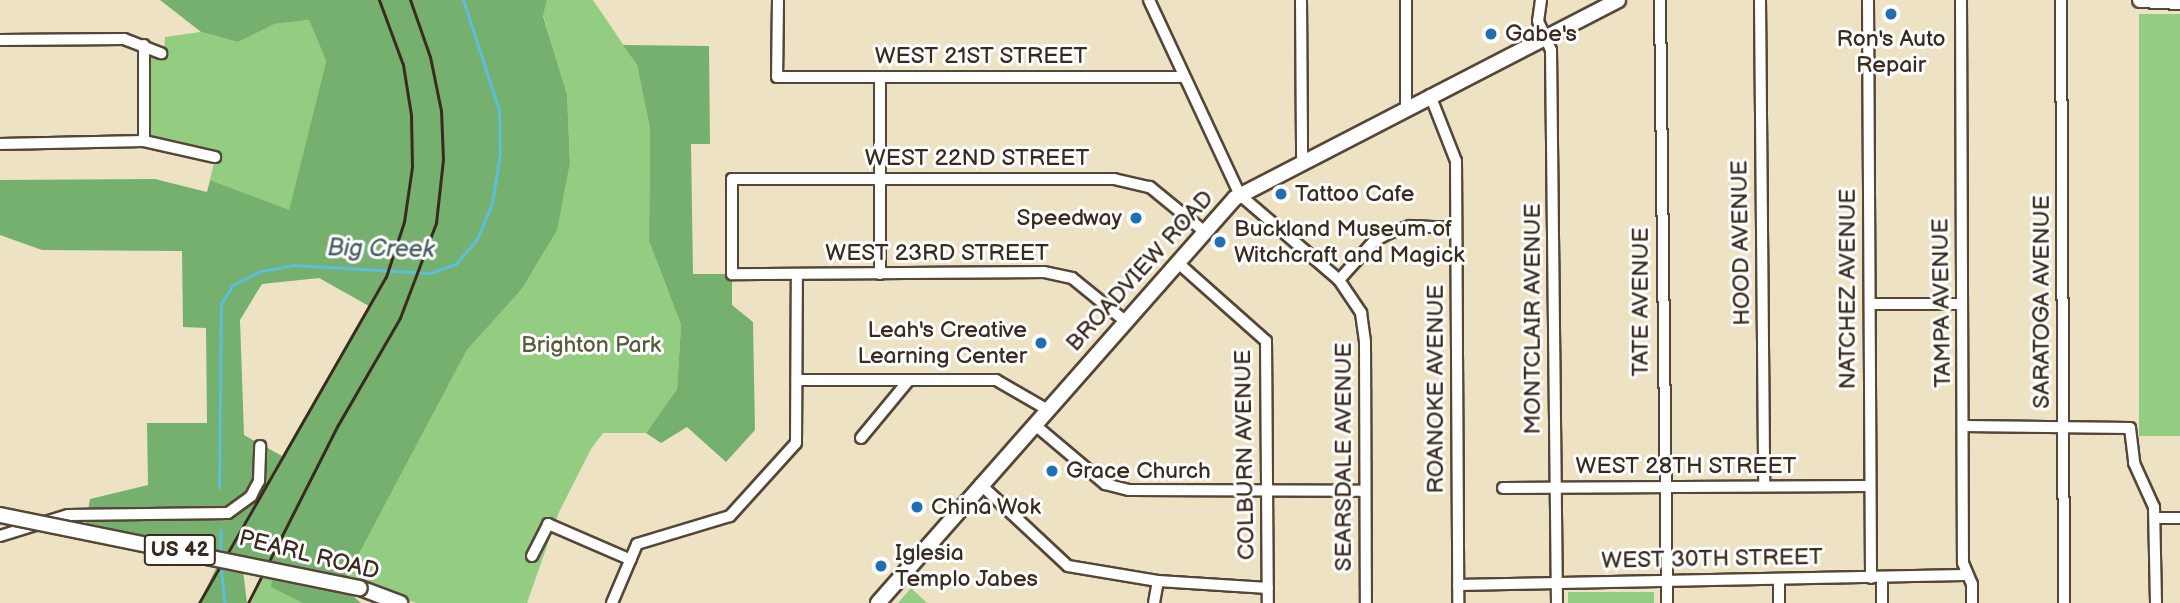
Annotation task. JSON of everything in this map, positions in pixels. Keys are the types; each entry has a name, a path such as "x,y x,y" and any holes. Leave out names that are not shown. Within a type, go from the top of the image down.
{"main road":[{"name":"BROADVIEW ROAD","path":"879,603 980,484 1240,195 1302,160 1618,0"},
{"path":"2140,0 2175,2"},
{"name":"PEARL ROAD","path":"0,515 360,588 380,599 400,603"}],"street":[{"name":"WEST 21ST STREET","path":"778,0 777,77 1184,77"},
{"path":"1149,0 1240,195"},
{"path":"1301,0 1302,160"},
{"path":"1406,0 1406,107"},
{"name":"MONTCLAIR AVENUE","path":"1541,0 1538,21 1551,50 1557,603"},
{"name":"TATE AVENUE","path":"1660,0 1663,488 1667,603"},
{"name":"HOOD AVENUE","path":"1760,0 1764,486"},
{"name":"NATCHEZ AVENUE","path":"1868,0 1870,486 1876,578 1882,603"},
{"name":"TAMPA AVENUE","path":"1961,0 1966,575 1972,584 1972,603"},
{"name":"SARATOGA AVENUE","path":"2061,0 2064,603"},
{"path":"0,40 124,39 161,53"},
{"path":"144,46 144,142"},
{"path":"880,77 880,274"},
{"name":"ROANOKE AVENUE","path":"1430,94 1455,161 1458,603"},
{"path":"0,144 144,142 215,157"},
{"name":"WEST 22ND STREET","path":"732,274 732,179 1130,181 1150,187 1205,232"},
{"name":"SEARSDALE AVENUE","path":"1240,195 1339,280 1361,313 1365,342 1366,603"},
{"path":"1339,280 1374,241 1389,233 1410,226 1456,229"},
{"name":"COLBURN AVENUE","path":"1177,262 1266,341 1268,603"},
{"name":"WEST 23RD STREET","path":"732,274 1044,272 1072,278 1125,321"},
{"path":"612,603 637,544 730,516 796,443 797,274"},
{"path":"1870,304 1962,304"},
{"path":"797,380 996,380 1048,411"},
{"path":"861,438 909,380"},
{"path":"1035,425 1105,484 1115,487 1365,491"},
{"path":"1964,426 2064,425 2130,428 2134,463 2156,518 2157,603"},
{"name":"PEARL ROAD","path":"0,536 68,515 228,513 251,496 259,481 260,446"},
{"path":"980,484 1068,566 1158,581 1268,587"},
{"name":"WEST 28TH STREET","path":"1503,488 1870,486"},
{"path":"2156,518 2180,518"},
{"path":"532,556 548,524 631,560"},
{"name":"WEST 30TH STREET","path":"1458,585 1966,575"},
{"path":"1779,579 1779,603"},
{"path":"1154,603 1158,581"}],"green space":[{"path":"160,0 547,0 543,16 567,94 570,162 557,230 521,290 467,350 343,584 242,562 247,603 199,603 221,558 84,532 90,499 148,485 147,423 207,423 206,328 183,327 182,251 42,250 0,235 0,180 155,179 207,192 210,180 289,210 326,61 309,20 275,24 238,42 201,32","holes":["319,278 369,306 282,456 244,435 240,320 262,284"]},
{"name":"Brighton Park","path":"547,0 593,0 637,65 650,129 649,241 681,325 677,389 646,433 603,433 591,449 559,512 527,603 417,603 343,584 467,350 521,290 570,162 567,94 543,15"},
{"path":"2139,14 2180,14 2180,436 2139,436"},
{"path":"309,20 326,61 289,211 210,180 215,158 144,142 144,45 164,53 165,37 201,32 238,42 275,24"},
{"path":"623,45 709,46 710,144 691,144 693,274 732,274 732,305 753,322 755,430 726,462 687,427 661,443 646,433 677,389 681,325 649,241 650,129 637,65"},
{"path":"266,570 332,586 361,603 251,603"},
{"path":"273,577 352,595 361,603 303,603 271,587"},
{"path":"911,588 927,603 898,603"},
{"path":"1568,592 1654,592 1654,603 1568,603"}],"waterway":[{"name":"Big Creek","path":"219,488 221,304 233,285 261,271 294,265 430,273 456,264 477,239 492,203 500,154 499,110 463,0"},
{"name":"Big Creek","path":"221,530 221,554"},
{"name":"Big Creek","path":"221,565 225,603"}],"railway":[{"path":"199,603 386,277 404,222 412,167 411,115 403,65 379,0"},
{"path":"248,603 338,425 400,318 436,223 443,160 441,111 430,57 410,0"}],"place":[{"name":"Ron's Auto Repair","path":"1891,14"},
{"name":"Gabe's","path":"1491,34"},
{"name":"Tattoo Cafe","path":"1281,194"},
{"name":"Speedway","path":"1136,218"},
{"name":"Buckland Museum of Witchcraft and Magick","path":"1220,242"},
{"name":"Leah's Creative Learning Center","path":"1041,343"},
{"name":"Grace Church","path":"1052,471"},
{"name":"China Wok","path":"917,507"},
{"name":"Iglesia Templo Jabes","path":"881,566"}]}
